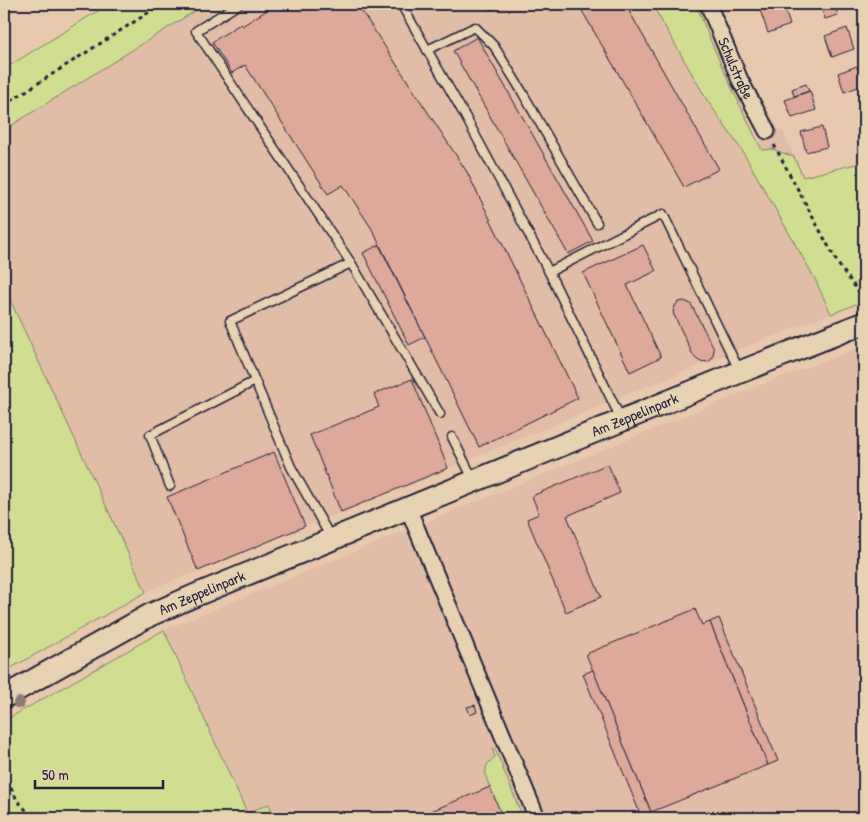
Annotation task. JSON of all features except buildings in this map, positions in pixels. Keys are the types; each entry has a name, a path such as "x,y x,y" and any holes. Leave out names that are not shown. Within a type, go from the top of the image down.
{"main road":[{"name":"Am Zeppelinpark","path":"4,698 150,616 196,595 621,420 864,323"}],"street":[{"name":"Schulstraße","path":"708,4 740,80 767,131"},
{"path":"408,508 537,818"}],"lane":[{"path":"239,4 196,31 352,263 440,414"},
{"path":"401,4 465,116 549,272 621,420"},
{"path":"427,50 475,27 494,46 597,224"},
{"path":"549,272 663,214 740,372"},
{"path":"332,539 290,467 230,321 352,263"},
{"path":"170,486 150,435 255,381"},
{"path":"452,437 474,481"}],"path":[{"path":"4,105 162,4"},
{"path":"767,131 838,264 864,299"},
{"path":"4,773 17,800 33,818"}],"shaded area":[{"path":"206,4 659,4 743,152 782,128 803,177 864,162 864,301 704,363 146,592 4,287 4,130"},
{"path":"864,346 864,818 249,818 164,630 751,389"}],"green space":[{"path":"109,4 206,4 4,130 4,69"},
{"path":"652,4 696,4 727,78 762,150 772,149 794,157 803,177 864,162 864,301 831,314 815,279 743,152 707,100"},
{"path":"4,287 146,592 4,672"},
{"path":"164,630 247,813 269,804 274,815 279,818 4,818 4,721"},
{"path":"492,749 495,749 523,818 503,818 495,801 486,775 487,766 495,757"}]}
